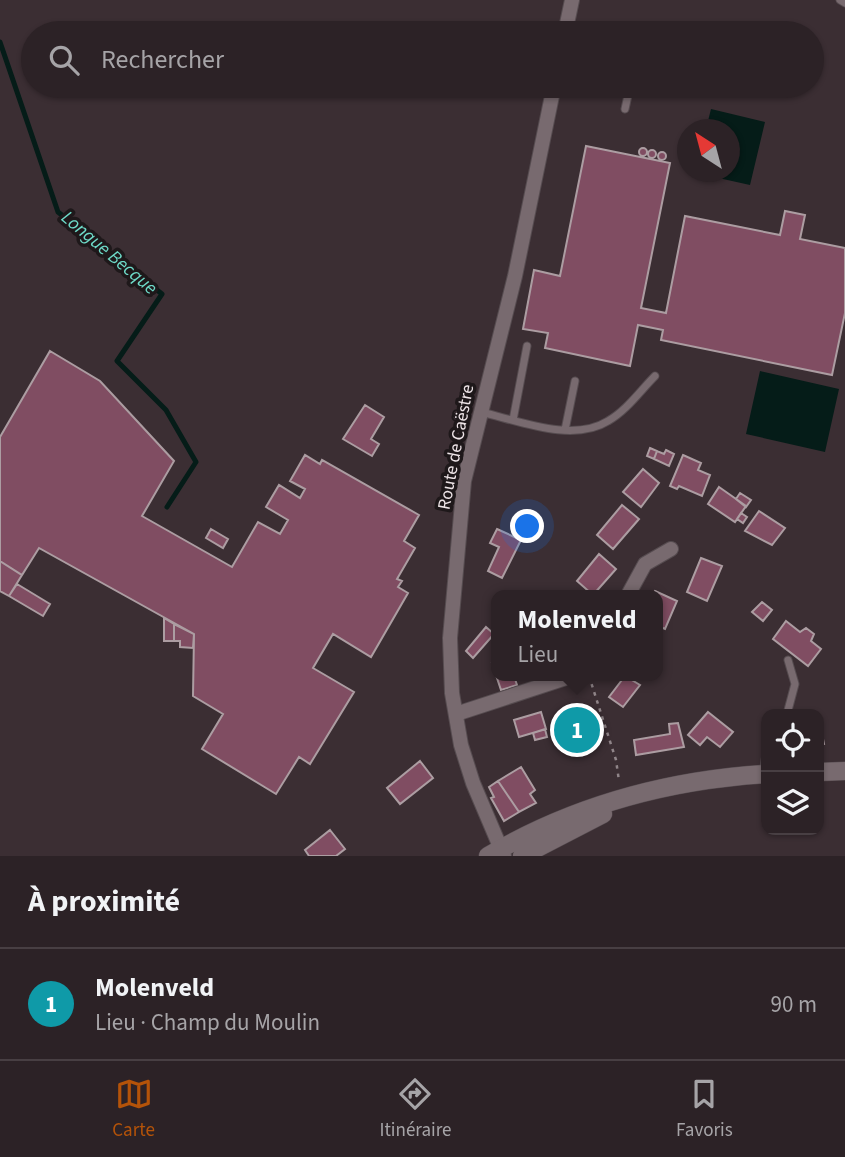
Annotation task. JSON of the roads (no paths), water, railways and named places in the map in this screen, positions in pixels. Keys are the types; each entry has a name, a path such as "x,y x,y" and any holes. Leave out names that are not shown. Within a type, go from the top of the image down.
{"street":[{"path":"568,21 572,0"},
{"name":"Route de Caëstre","path":"498,854 468,771 456,714 450,638 464,481 519,258 552,98"},
{"path":"631,590 645,564 671,549"},
{"path":"456,714 557,681"},
{"path":"824,772 845,771"},
{"path":"498,854 571,815 619,799 663,789 761,775"},
{"path":"522,856 590,820 663,789"}],"lane":[{"path":"840,0 845,3"},
{"path":"625,109 627,98"},
{"path":"513,420 527,346"},
{"path":"481,412 565,430 585,431 607,423 655,376"},
{"path":"565,430 575,381"},
{"path":"788,660 795,684 788,709"}],"waterway":[{"name":"Longue Becque","path":"0,42 58,212 162,294 117,361 166,410 196,462 167,507"}],"place":[{"name":"Molenveld","path":"577,730"}]}
